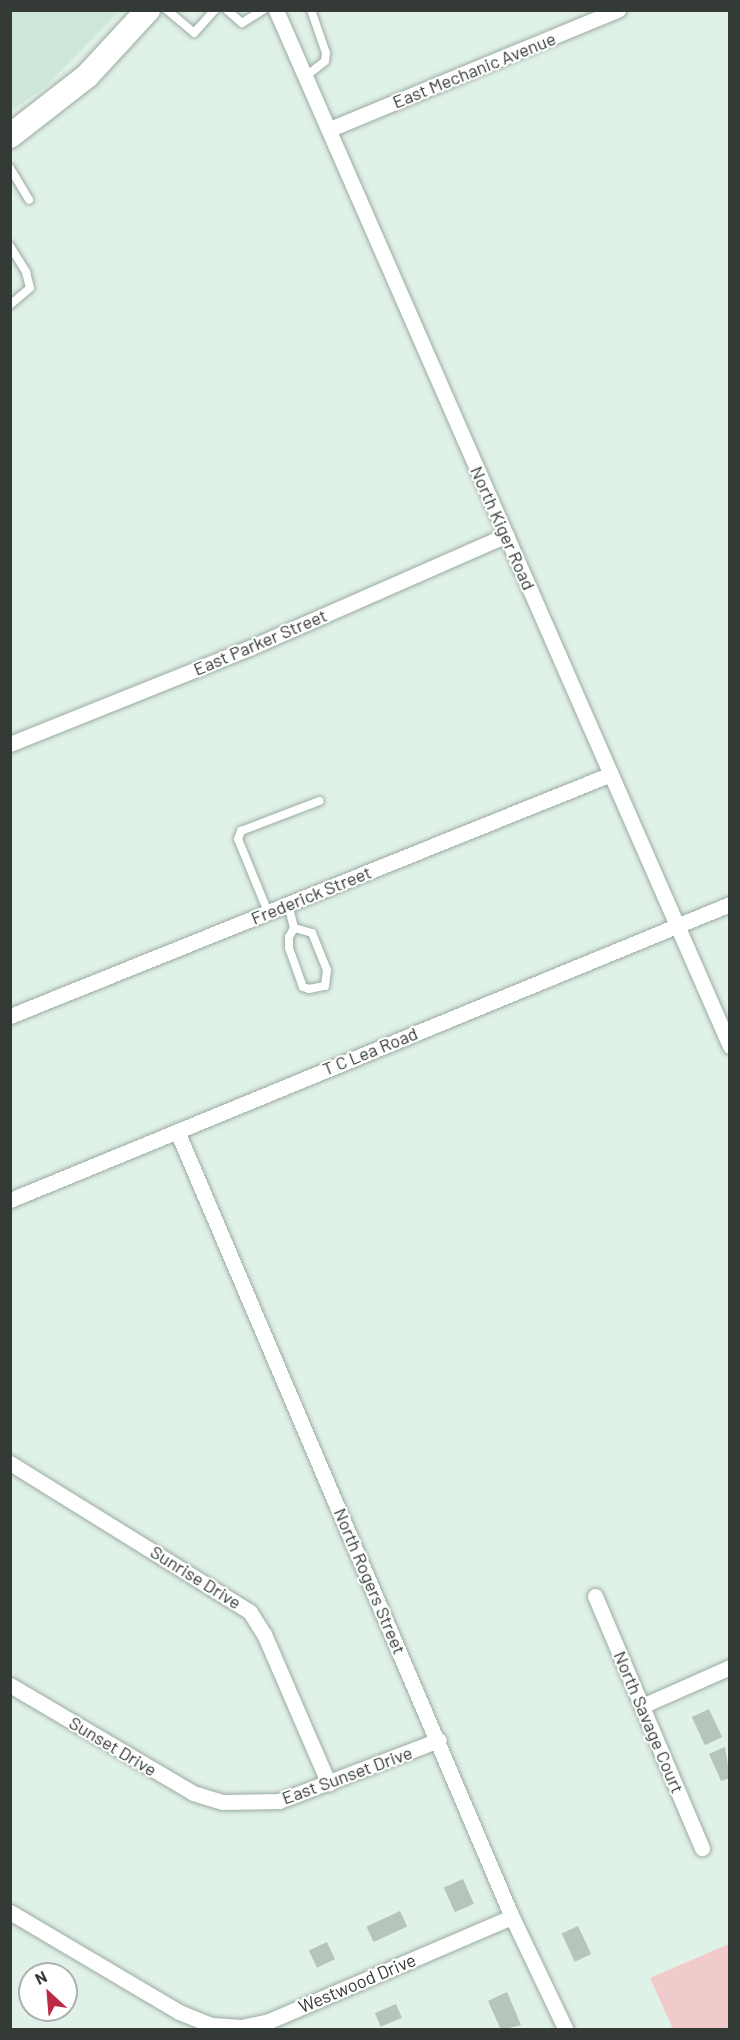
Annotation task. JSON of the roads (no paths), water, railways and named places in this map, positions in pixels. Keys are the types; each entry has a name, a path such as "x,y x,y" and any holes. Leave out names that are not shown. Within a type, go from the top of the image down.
{"main road":[{"path":"10,136 87,76 148,10"}],"street":[{"name":"North Kiger Road","path":"276,10 330,129 729,1046"},
{"name":"East Mechanic Avenue","path":"330,129 618,10"},
{"name":"East Parker Street","path":"10,744 249,648 506,535"},
{"name":"Frederick Street","path":"10,1016 611,774"},
{"name":"T C Lea Road","path":"10,1200 729,903"},
{"name":"North Rogers Street","path":"177,1131 439,1740 512,1917 566,2030"},
{"name":"Sunrise Drive","path":"10,1463 249,1612 264,1634 329,1784"},
{"name":"North Savage Court","path":"595,1596 702,1848"},
{"path":"642,1706 729,1667"},
{"name":"Sunset Drive","path":"10,1685 193,1793 218,1800"},
{"name":"East Sunset Drive","path":"218,1800 279,1801 329,1784 439,1740"},
{"name":"Westwood Drive","path":"10,1912 179,2012 212,2025 241,2027 269,2021 512,1917"}],"lane":[{"path":"167,10 194,33 215,10"},
{"path":"227,10 242,23 263,10"},
{"path":"306,76 325,61 326,53 311,10"},
{"path":"10,168 29,200"},
{"path":"10,246 26,272 30,288 10,305"},
{"path":"268,912 238,839 241,831 319,801"},
{"path":"288,904 294,928 289,937 289,948 303,987 309,989 325,986 327,970 312,933 294,928"}]}
